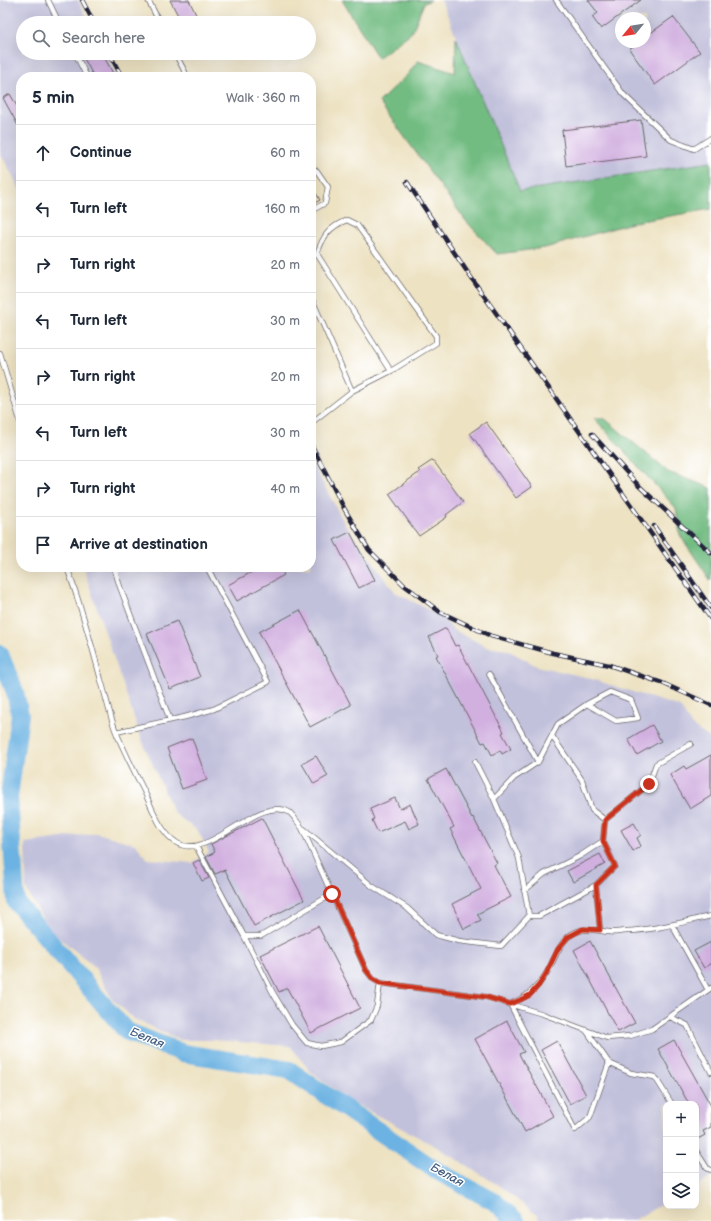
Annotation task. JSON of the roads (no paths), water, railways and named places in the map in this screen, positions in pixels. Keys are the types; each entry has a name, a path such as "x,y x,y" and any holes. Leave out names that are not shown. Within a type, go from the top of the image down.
{"lane":[{"path":"48,0 56,16"},
{"path":"148,0 156,16"},
{"path":"556,0 623,94 671,140 694,149 711,138"},
{"path":"78,60 84,72"},
{"path":"179,60 185,72"},
{"path":"316,170 328,187 325,202 316,208"},
{"path":"316,419 352,391 391,371 436,343 436,336 357,225 347,220 336,225 322,239 317,254 391,371"},
{"path":"316,308 352,391"},
{"path":"0,353 16,407"},
{"path":"70,572 80,602 116,732 163,828 178,843 186,846 196,846 215,838 258,814 272,809 281,809 289,812 302,828 366,970 373,979 380,983 486,997 607,1038 630,1036 652,1029 709,989 672,925"},
{"path":"116,572 170,720"},
{"path":"116,732 214,709 268,682 210,572"},
{"path":"489,674 538,762"},
{"path":"494,799 514,778 538,762 558,724 587,704 610,692 631,700 638,718 616,721 587,704"},
{"path":"552,736 582,780 592,810 605,820"},
{"path":"302,828 372,886 407,908 436,935 459,942 501,946 528,916 539,916 596,885 615,866 603,841 605,820 649,784 656,764 692,744"},
{"path":"476,762 494,799 519,858 528,916"},
{"path":"524,891 544,874 580,856 603,841"},
{"path":"196,846 273,993 292,1025 307,1043 321,1046 341,1042 371,1020 377,1006 380,983"},
{"path":"596,885 600,930"},
{"path":"244,936 261,936 332,894"},
{"path":"510,1004 530,995 546,974 558,949 568,937 583,929 609,932 639,931 711,916"},
{"path":"510,1004 575,1130 590,1117 609,1063"},
{"path":"670,1016 687,1025 711,1072"},
{"path":"586,1030 609,1063 631,1073 655,1077 670,1101"},
{"path":"699,1156 706,1168 711,1170"}],"waterway":[{"name":"Белая","path":"0,654 15,692 20,715 9,797 16,902 126,1031 183,1053 289,1070 437,1171 495,1202 516,1221"}],"railway":[{"path":"82,0 90,16"},
{"path":"113,60 119,72"},
{"path":"407,182 470,276 711,619"},
{"path":"592,434 638,485 711,553"},
{"path":"316,454 345,510 369,550 404,585 440,612 491,636 553,653 609,665 662,683 711,705"},
{"path":"654,526 711,608"}]}
